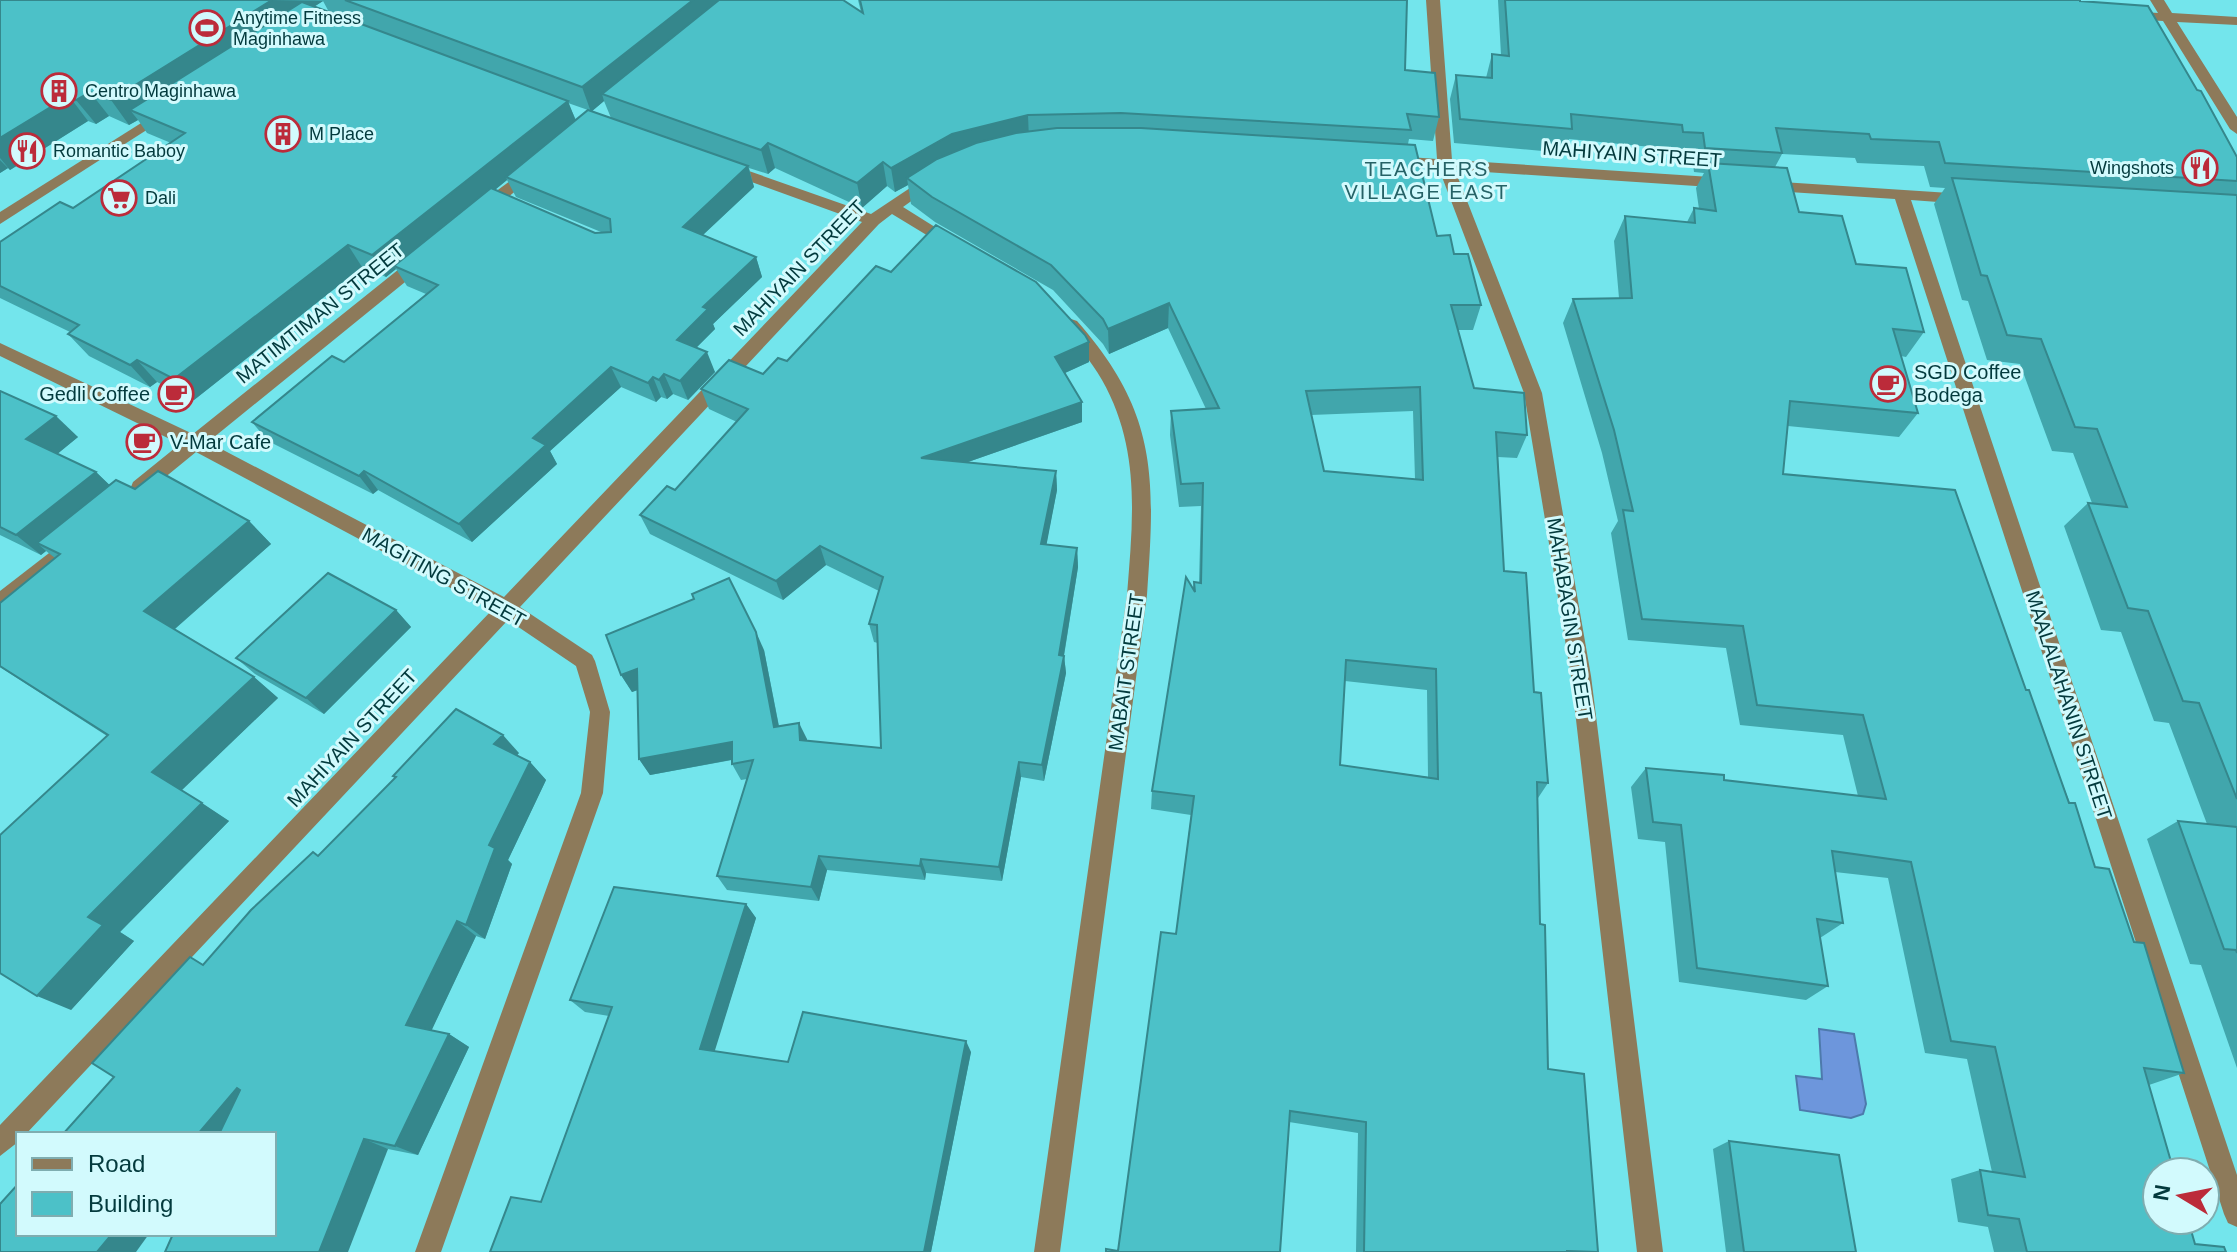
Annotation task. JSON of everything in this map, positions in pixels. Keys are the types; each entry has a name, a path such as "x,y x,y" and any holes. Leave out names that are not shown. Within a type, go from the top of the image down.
{"street":[{"name":"MAHABAGIN STREET","path":"1433,0 1445,164 1533,393 1581,676 1650,1252"},
{"path":"2157,0 2237,129"},
{"path":"2113,14 2237,21"},
{"path":"0,219 177,105"},
{"path":"473,218 504,201 545,160"},
{"name":"MAHIYAIN STREET","path":"1382,160 1978,199"},
{"path":"711,163 873,220"},
{"name":"MAHIYAIN STREET","path":"0,1143 873,220 890,206 952,169"},
{"name":"MAALALAHANIN STREET","path":"1901,195 2237,1214"},
{"path":"890,206 968,252"},
{"name":"MATIMTIMAN STREET","path":"121,503 436,247"},
{"name":"MABAIT STREET","path":"1047,1252 1137,595 1143,490 1127,411 1095,350 1055,308"},
{"name":"MAGITING STREET","path":"0,349 194,443 506,608 585,661 600,712 592,793 428,1252"},
{"path":"0,603 85,533"}],"water":[{"path":"1819,1029 1854,1034 1866,1104 1863,1114 1851,1118 1800,1110 1796,1076 1822,1079"}],"building":[{"path":"0,0 272,0 111,100 90,92 76,100 69,96 0,138"},
{"path":"345,0 693,0 582,87"},
{"path":"719,0 843,0 863,13 860,0 1407,0 1405,70 1435,73 1439,117 1407,114 1411,130 1121,113 1028,115 952,134 891,168 883,162 857,183 768,143 761,150 602,94"},
{"path":"1505,0 2080,0 2148,6 2197,90 2201,91 2237,157 2237,181 1945,163 1939,142 1871,139 1869,134 1776,128 1782,153 1705,148 1703,133 1683,132 1682,125 1571,114 1572,129 1460,119 1456,75 1492,78 1492,54 1509,56"},
{"path":"302,2 568,101 372,255 348,245 174,379 137,360 130,365 68,334 79,325 0,286 0,242 60,202 73,208 185,133 130,110"},
{"path":"588,110 748,166 683,227 756,257 703,307 708,309 677,340 707,352 680,381 664,374 659,380 653,377 648,383 611,367 533,438 546,445 459,524 364,471 359,476 252,422 332,356 344,362 438,285 394,266 491,188 595,233 611,232 610,219 506,177"},
{"path":"1057,128 1141,128 1415,145 1437,236 1450,235 1454,254 1468,254 1481,305 1451,305 1474,388 1524,393 1527,435 1496,432 1504,571 1526,573 1534,692 1541,693 1548,783 1537,782 1540,924 1545,925 1548,1069 1584,1074 1598,1252 1364,1252 1366,1122 1290,1111 1280,1252 1106,1252 1106,1249 1118,1251 1161,932 1176,934 1194,796 1152,791 1186,577 1195,592 1194,582 1201,583 1203,483 1181,484 1171,411 1219,408 1169,303 1108,329 1103,319 1051,265 932,197 907,178 937,159 976,143 1016,133","holes":["1420,387 1423,480 1324,471 1306,391","1346,660 1436,669 1438,779 1340,765"]},
{"path":"1708,163 1787,168 1799,212 1842,216 1856,264 1906,268 1924,332 1893,329 1918,413 1790,401 1783,474 1955,490 2069,803 2075,803 2095,867 2109,869 2134,942 2144,943 2184,1073 2144,1068 2169,1156 2141,1156 2141,1236 2193,1236 2195,1244 2224,1247 2226,1252 2027,1252 2019,1219 1988,1215 1980,1170 2025,1177 1995,1047 1951,1041 1911,862 1832,851 1843,923 1817,919 1828,986 1697,968 1681,825 1653,822 1646,768 1724,775 1724,780 1886,799 1863,715 1757,705 1743,626 1642,619 1623,510 1633,511 1614,430 1573,299 1632,298 1625,216 1695,223 1694,208 1716,211"},
{"path":"1952,178 2237,195 2237,799 2199,703 2183,701 2148,611 2128,608 2088,503 2127,507 2097,429 2075,427 2041,339 2007,335 1987,276 1981,275"},
{"path":"936,225 1036,282 1089,342 1055,357 1082,402 921,458 1056,471 1041,544 1077,548 1059,655 1064,656 1042,765 1019,762 999,867 921,859 920,866 819,856 811,887 717,876 753,760 732,764 732,742 639,759 637,669 621,675 606,635 694,599 692,594 729,578 756,632 774,727 799,723 800,740 881,748 877,625 869,624 883,577 820,546 776,581 640,515 667,486 675,490 748,409 701,389 729,360 763,374 778,358 787,361 876,266 891,272"},
{"path":"0,391 56,416 26,439 96,472 16,535 0,527"},
{"path":"158,471 249,521 144,611 254,677 152,772 202,803 88,917 103,925 37,996 0,973 0,835 108,735 0,666 0,603 60,554 37,543 116,480 135,489"},
{"path":"328,573 396,610 306,698 236,658"},
{"path":"456,709 503,735 494,744 530,762 489,845 495,848 466,925 457,921 406,1025 449,1034 395,1146 364,1139 319,1252 165,1252 172,1236 276,1236 276,1132 220,1132 240,1090 237,1088 200,1132 65,1132 114,1077 92,1063 190,957 203,965 251,910 313,852 318,856 396,777 393,776"},
{"path":"2178,821 2237,827 2237,953 2236,950 2224,949"},
{"path":"614,887 746,904 700,1049 788,1062 803,1012 966,1041 924,1252 490,1252 511,1197 541,1202 612,1007 570,1000"},
{"path":"1729,1141 1839,1155 1856,1252 1744,1252"},
{"path":"16,1186 16,1236 110,1236 97,1252 0,1252 0,1204"}],"place":[{"name":"Anytime Fitness Maginhawa","path":"207,28"},
{"name":"Centro Maginhawa","path":"59,91"},
{"name":"M Place","path":"283,134"},
{"name":"Romantic Baboy","path":"27,151"},
{"name":"Wingshots","path":"2200,168"},
{"name":"Dali","path":"119,198"},
{"name":"SGD Coffee Bodega","path":"1888,384"},
{"name":"Gedli Coffee","path":"176,394"},
{"name":"V-Mar Cafe","path":"144,442"}],"district":[{"name":"TEACHERS VILLAGE EAST","path":"1427,180"}]}
